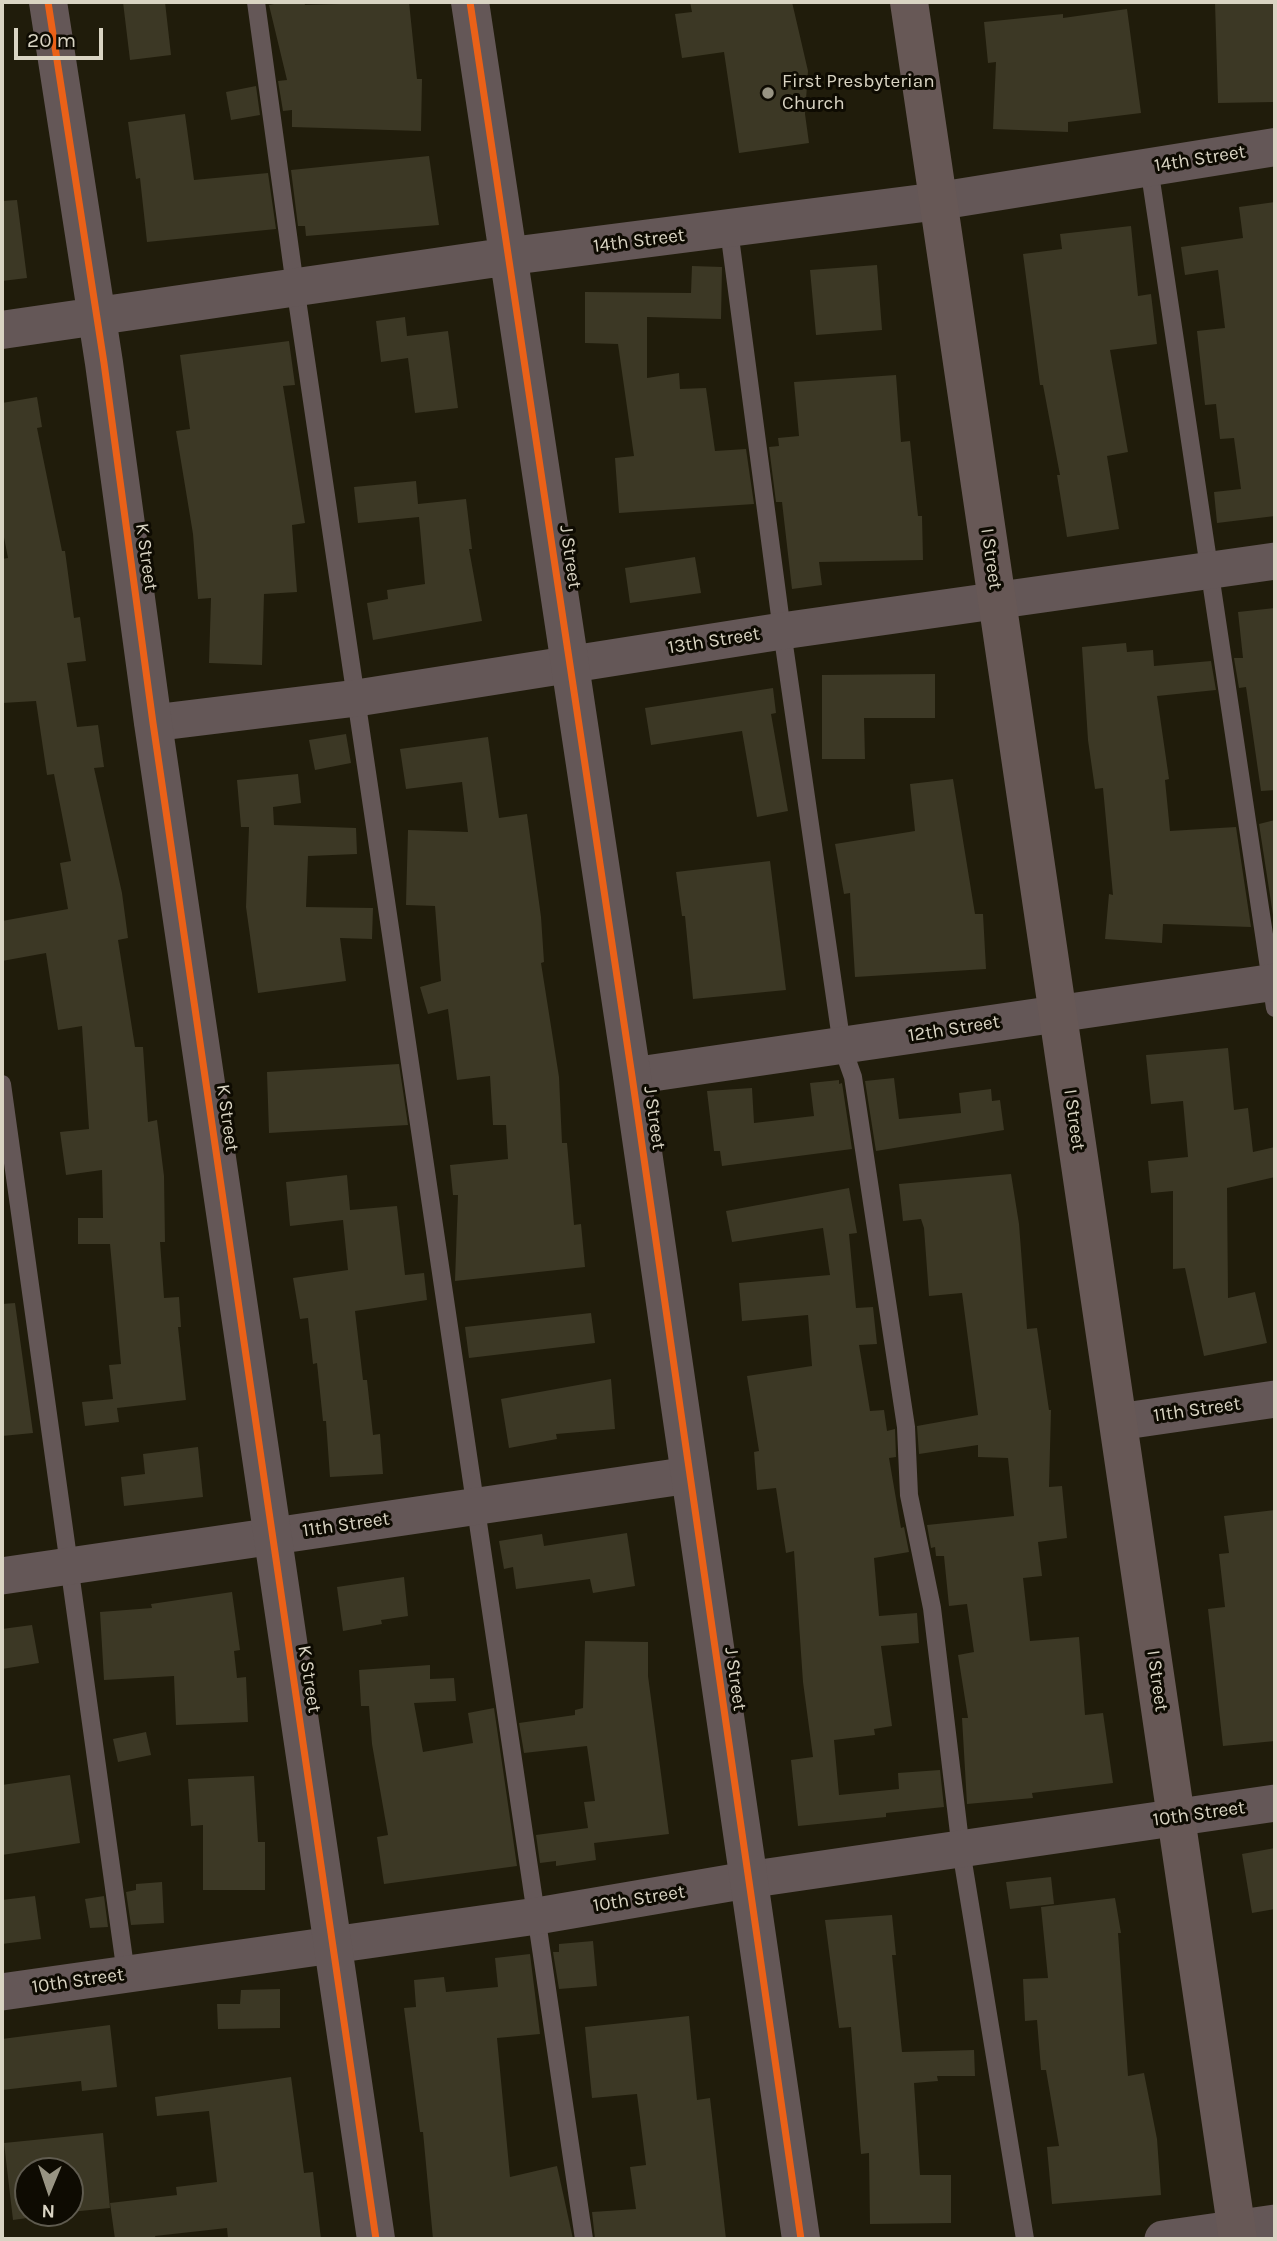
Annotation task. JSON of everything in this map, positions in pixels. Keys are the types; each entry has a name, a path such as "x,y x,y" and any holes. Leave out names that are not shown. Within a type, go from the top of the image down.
{"main road":[{"name":"I Street","path":"909,2 1237,2234"}],"street":[{"name":"K Street","path":"48,2 376,2239"},
{"name":"J Street","path":"470,2 632,1076 801,2239"},
{"name":"14th Street","path":"2,330 510,256 939,201 1275,147"},
{"name":"13th Street","path":"153,723 357,698 782,631 1275,561"},
{"name":"12th Street","path":"632,1076 1058,1014 1274,991"},
{"name":"11th Street","path":"1118,1422 1275,1399"},
{"name":"11th Street","path":"2,1576 690,1475"},
{"name":"10th Street","path":"2,1992 537,1916 747,1880 1275,1803"},
{"path":"1163,2239 1237,2234 1275,2223"}],"lane":[{"path":"256,2 295,286 584,2239"},
{"path":"1149,167 1274,991"},
{"path":"729,230 782,631 842,1046 853,1077 904,1413 909,1495 932,1608 961,1850 1025,2239"},
{"path":"2,1084 126,1974"}],"building":[{"path":"123,2 165,2 171,55 130,60"},
{"path":"304,2 305,5 409,2 417,79 422,79 421,131 292,127 292,110 283,111 278,81 287,80 269,5"},
{"name":"First Presbyterian Church","path":"690,2 792,2 808,71 805,114 809,143 739,153 724,52 682,58 675,14 692,12"},
{"path":"1215,2 1275,2 1275,102 1218,103"},
{"path":"1127,9 1141,113 1068,122 1068,132 993,129 996,62 988,63 984,22 1063,14 1063,18"},
{"path":"256,86 260,115 231,120 226,92"},
{"path":"185,114 194,180 268,173 276,229 147,242 140,178 136,179 128,122"},
{"path":"429,156 439,225 306,236 305,226 298,226 291,170"},
{"path":"17,200 27,278 2,281 2,201"},
{"path":"1275,202 1275,516 1217,523 1214,492 1241,489 1234,438 1220,439 1216,404 1205,405 1197,331 1225,328 1218,270 1185,275 1181,247 1243,238 1239,207"},
{"path":"1131,226 1138,296 1151,294 1157,344 1110,350 1128,452 1107,456 1119,529 1067,537 1057,475 1060,475 1043,385 1040,385 1023,254 1062,249 1060,234"},
{"path":"877,265 882,330 816,335 810,270"},
{"path":"692,266 722,267 721,319 647,317 647,378 679,373 680,389 706,388 715,451 746,449 754,504 619,513 615,458 634,456 618,344 585,343 585,292 691,293"},
{"path":"405,317 407,336 448,331 458,408 415,413 408,358 381,362 376,321"},
{"path":"289,341 295,385 283,386 305,523 292,525 297,592 264,594 262,665 209,663 211,598 198,599 193,534 176,431 190,429 180,355"},
{"path":"896,375 901,442 910,441 918,516 922,516 923,560 819,562 822,585 792,589 782,502 776,502 769,447 779,446 778,438 799,436 794,382"},
{"path":"37,397 42,427 37,428 62,551 65,551 74,618 80,617 86,661 67,663 77,727 98,725 104,767 94,768 122,893 128,938 118,940 135,1047 143,1047 148,1122 157,1120 164,1176 165,1242 160,1242 164,1298 179,1297 181,1327 178,1327 186,1400 117,1408 119,1422 85,1426 82,1402 113,1399 109,1365 121,1364 110,1244 78,1244 78,1218 103,1218 102,1170 66,1175 60,1132 89,1129 82,1026 58,1030 46,953 2,961 2,921 68,909 60,863 71,861 54,774 47,775 36,701 2,703 2,559 8,558 2,527 2,403"},
{"path":"416,481 418,504 466,499 472,549 469,549 482,621 373,640 367,603 388,599 387,590 425,584 419,517 358,523 354,487"},
{"path":"695,557 701,593 630,603 625,568"},
{"path":"1275,608 1275,790 1261,791 1246,687 1239,688 1234,658 1243,658 1238,612"},
{"path":"1126,643 1127,652 1153,650 1154,666 1211,661 1216,690 1157,696 1169,779 1165,780 1170,831 1236,827 1251,927 1163,924 1162,943 1105,939 1109,894 1113,895 1103,788 1095,789 1088,740 1082,647"},
{"path":"935,674 935,718 864,718 865,759 822,759 822,675"},
{"path":"773,688 776,713 771,714 788,811 757,817 742,731 651,745 645,708"},
{"path":"346,734 351,763 315,770 309,740"},
{"path":"488,737 499,818 527,814 541,917 544,962 541,963 559,1077 562,1143 567,1143 574,1225 581,1224 585,1267 455,1281 458,1195 453,1195 450,1165 508,1159 506,1125 493,1125 490,1076 457,1080 448,1009 428,1014 420,987 441,981 435,906 406,905 408,830 468,832 462,782 406,789 400,749"},
{"path":"298,774 301,803 273,807 274,825 356,828 357,854 308,856 306,907 373,908 372,939 340,938 346,981 258,993 246,907 249,827 241,827 237,780"},
{"path":"953,779 975,914 983,914 986,969 855,977 850,893 844,894 835,844 915,831 910,784"},
{"path":"1275,820 1275,928 1259,824"},
{"path":"770,861 786,990 693,999 685,916 682,916 676,872"},
{"path":"1228,1048 1234,1110 1248,1108 1253,1152 1275,1147 1275,1177 1227,1188 1228,1298 1255,1292 1267,1343 1204,1356 1185,1268 1173,1269 1173,1191 1151,1193 1148,1161 1188,1157 1183,1101 1151,1104 1146,1055"},
{"path":"399,1064 408,1125 269,1133 267,1072"},
{"path":"894,1078 899,1119 961,1113 959,1093 991,1089 992,1101 1000,1100 1004,1130 876,1151 865,1081"},
{"path":"839,1080 839,1084 842,1083 852,1149 722,1166 720,1151 714,1151 707,1091 752,1088 754,1123 814,1116 810,1083"},
{"path":"1011,1174 1019,1224 1027,1329 1037,1328 1051,1410 1049,1487 1062,1486 1067,1538 1038,1542 1042,1576 1023,1578 1030,1641 1079,1637 1085,1715 1103,1713 1113,1783 1032,1793 1033,1798 967,1804 962,1718 968,1718 958,1655 974,1652 967,1604 949,1606 944,1556 936,1556 935,1547 931,1548 927,1525 1014,1516 1008,1458 978,1457 978,1445 919,1454 917,1426 978,1415 962,1293 929,1296 924,1228 921,1219 903,1221 899,1184"},
{"path":"347,1175 350,1210 397,1206 405,1275 424,1273 427,1300 355,1311 373,1435 380,1434 383,1474 330,1477 326,1421 323,1421 317,1363 313,1364 308,1318 300,1319 293,1278 348,1270 343,1220 290,1226 286,1182"},
{"path":"849,1188 857,1233 849,1234 856,1308 873,1307 877,1344 859,1345 870,1411 884,1410 887,1431 895,1429 896,1457 889,1458 901,1528 904,1527 909,1552 874,1558 879,1616 917,1613 919,1643 881,1646 892,1726 874,1729 875,1735 834,1740 839,1795 899,1789 898,1773 940,1770 944,1807 886,1813 886,1817 798,1826 791,1760 813,1757 803,1682 794,1551 786,1553 776,1488 757,1490 754,1452 759,1451 747,1376 812,1366 808,1315 742,1321 739,1283 830,1275 823,1228 732,1242 726,1211"},
{"path":"15,1303 33,1433 2,1436 2,1304"},
{"path":"591,1313 595,1343 469,1358 465,1327"},
{"path":"611,1379 615,1429 556,1434 557,1439 509,1448 501,1399"},
{"path":"198,1447 203,1497 124,1506 121,1477 145,1474 143,1454"},
{"path":"1275,1510 1275,1741 1223,1746 1208,1609 1225,1607 1219,1554 1229,1553 1224,1516"},
{"path":"627,1533 635,1586 593,1593 590,1579 516,1589 513,1567 504,1569 499,1541 542,1534 544,1546"},
{"path":"404,1577 408,1616 381,1620 382,1624 343,1631 337,1587"},
{"path":"232,1592 240,1650 234,1651 237,1678 246,1677 248,1722 176,1725 174,1676 104,1680 100,1612 152,1608 151,1604"},
{"path":"32,1625 39,1663 2,1669 2,1629"},
{"path":"585,1641 648,1642 648,1676 669,1834 594,1843 596,1860 556,1866 556,1861 540,1863 536,1835 588,1828 584,1802 595,1801 587,1746 524,1753 519,1723 575,1715 575,1710 583,1708"},
{"path":"430,1665 430,1679 454,1678 456,1701 414,1703 423,1752 473,1743 468,1713 494,1708 517,1866 384,1884 377,1837 388,1835 372,1744 369,1706 361,1706 359,1670"},
{"path":"146,1732 151,1755 118,1762 113,1739"},
{"path":"70,1775 80,1843 2,1855 2,1785"},
{"path":"254,1776 258,1842 265,1842 265,1890 203,1890 203,1825 191,1826 188,1779"},
{"path":"1275,1848 1275,1909 1252,1913 1242,1854"},
{"path":"1051,1877 1054,1904 1010,1909 1006,1882"},
{"path":"162,1882 164,1923 131,1925 126,1892 136,1890 136,1884"},
{"path":"35,1896 41,1939 2,1944 2,1900"},
{"path":"104,1896 108,1927 90,1928 85,1899"},
{"path":"1115,1898 1121,1933 1118,1933 1128,2076 1144,2073 1157,2139 1161,2195 1052,2204 1047,2147 1059,2146 1046,2070 1041,2070 1037,2020 1025,2021 1023,1979 1048,1978 1041,1907"},
{"path":"892,1915 896,1955 892,1955 902,2052 974,2050 975,2076 937,2076 938,2081 914,2083 920,2175 951,2175 951,2223 870,2224 869,2153 861,2154 851,2027 839,2028 825,1920"},
{"path":"593,1941 597,1986 559,1989 553,1952 559,1952 559,1944"},
{"path":"530,1954 540,2034 497,2038 510,2177 557,2166 573,2239 433,2239 423,2132 420,2132 404,2008 416,2007 414,1980 444,1977 446,1992 498,1987 495,1958"},
{"path":"280,1989 280,2028 218,2029 217,2004 240,2004 241,1990"},
{"path":"689,2016 697,2100 710,2098 726,2239 595,2239 592,2212 636,2209 630,2167 646,2165 637,2094 592,2098 585,2027"},
{"path":"110,2025 117,2087 82,2091 81,2081 2,2090 2,2039"},
{"path":"291,2077 304,2173 313,2172 321,2239 228,2239 227,2228 155,2236 156,2239 115,2239 110,2203 177,2195 176,2187 217,2182 209,2111 157,2116 155,2097"},
{"path":"103,2133 110,2208 84,2211 84,2157 14,2157 13,2220 4,2143"}],"cycle path":[{"path":"48,2 104,363 153,723 376,2239"},
{"path":"470,2 632,1076 801,2239"}],"place":[{"name":"First Presbyterian Church","path":"768,93"}]}
